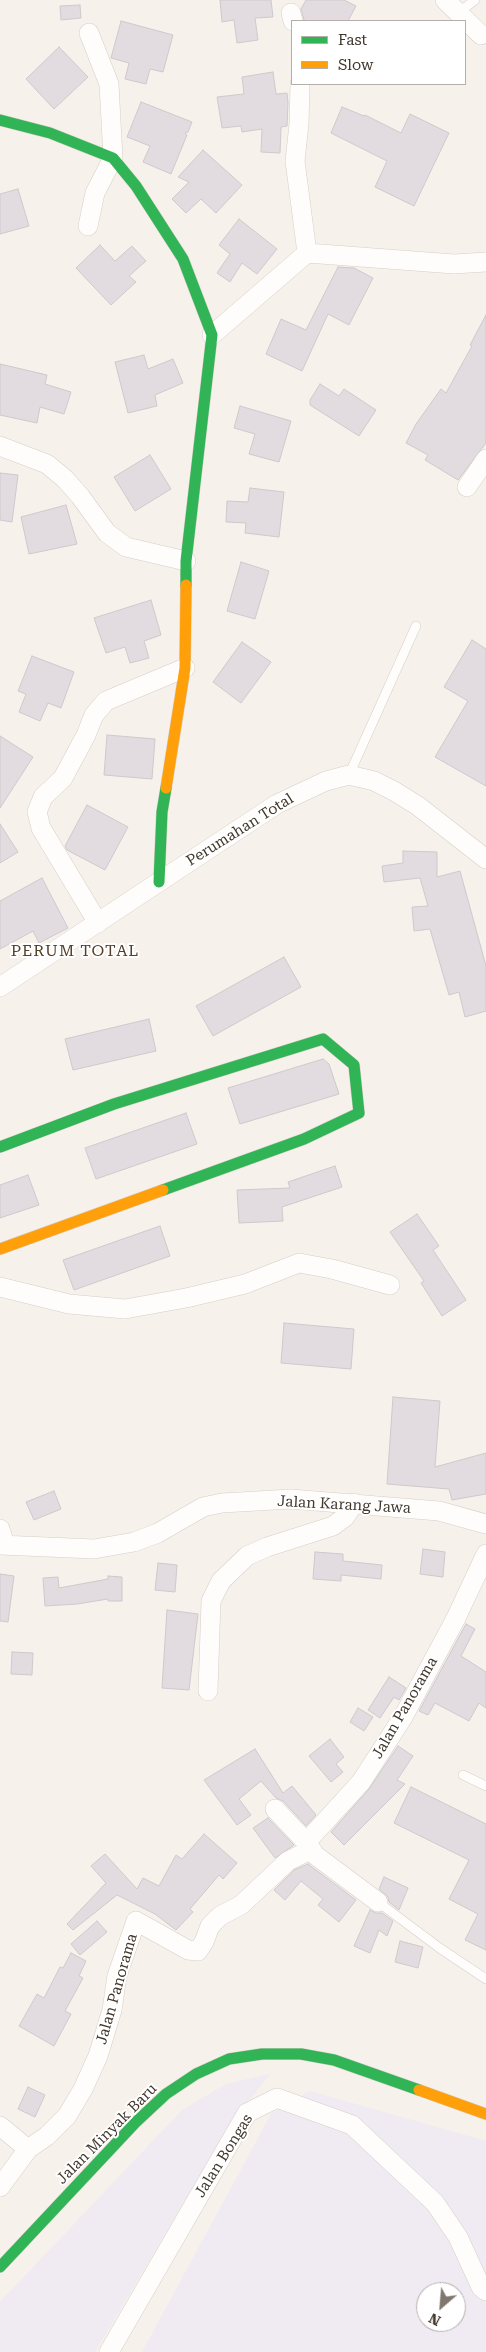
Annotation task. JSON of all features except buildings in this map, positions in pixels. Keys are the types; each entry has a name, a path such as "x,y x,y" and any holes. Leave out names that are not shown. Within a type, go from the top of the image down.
{"street":[{"path":"444,0 465,20"},
{"path":"466,21 481,35"},
{"path":"88,226 95,193 113,158 108,84 89,32"},
{"path":"300,85 299,124 295,161 306,253"},
{"path":"0,120 50,133 113,158 136,186 183,259 212,335 186,561 185,668 162,812 159,882"},
{"path":"212,335 306,253 454,264 486,262"},
{"path":"0,446 47,464 65,479 80,496 107,533 126,547 186,561"},
{"path":"467,487 486,459"},
{"path":"98,923 41,828 37,812 43,797 63,778 86,735 94,715 106,701 185,668"},
{"name":"Perumahan Total","path":"0,986 277,804 326,781 349,775 374,781 418,806 486,859"},
{"path":"0,1147 114,1104 323,1039 354,1065 360,1112 304,1139 0,1249"},
{"path":"0,1287 69,1304 125,1308 186,1298 245,1284 299,1263 332,1269 390,1285"},
{"name":"Jalan Karang Jawa","path":"2,1540 94,1550 134,1542 158,1533 203,1507 222,1503 291,1499 440,1511 486,1524"},
{"path":"208,1690 211,1600 221,1581 247,1556 267,1547 333,1526 345,1517 354,1503"},
{"name":"Jalan Panorama","path":"0,2187 28,2149 47,2136 67,2116 83,2089 98,2056 112,2010 117,1976 136,1921 188,1950 198,1951 204,1942 210,1926 220,1916 240,1905 288,1861 309,1847 310,1838 361,1782 403,1717 456,1618 486,1554"},
{"path":"275,1809 309,1847 378,1902"},
{"name":"Jalan Minyak Baru","path":"0,2267 136,2122 166,2094 196,2074 229,2059 262,2054 301,2054 334,2060 486,2114"},
{"name":"Jalan Bongas","path":"109,2352 247,2112 277,2098 352,2125 435,2202 458,2237 481,2287 486,2291"},
{"path":"0,2126 28,2149"}],"lane":[{"path":"458,14 476,0"},
{"path":"349,775 416,626"},
{"path":"463,1775 486,1786"},
{"path":"378,1902 441,1950 486,1979"}],"shaded area":[{"path":"270,2074 230,2124 95,2352 0,2352 0,2302 182,2110 226,2084"},
{"path":"310,2091 486,2141 486,2352 142,2352 271,2114"}],"traffic: fast":[{"path":"0,120 50,133 113,158 136,186 183,259 212,335 186,561 186,585"},
{"path":"159,882 162,812 166,788"},
{"path":"0,1147 114,1104 323,1039 354,1065 359,1113 304,1139 163,1190"},
{"path":"0,2267 136,2122 166,2094 196,2074 229,2059 262,2054 301,2054 334,2060 419,2090"}],"traffic: slow":[{"path":"166,788 185,668 186,585"},
{"path":"0,1249 163,1190"},
{"path":"419,2090 486,2114"}],"district":[{"name":"PERUM TOTAL","path":"75,951"}]}
